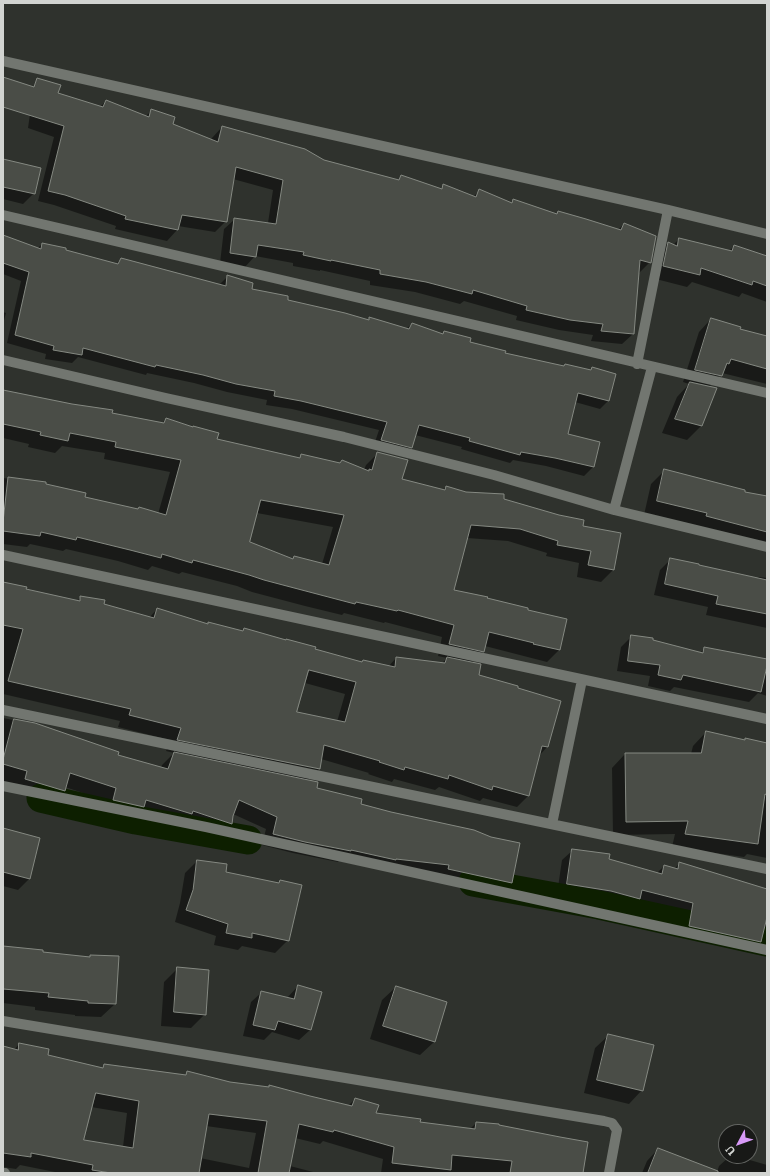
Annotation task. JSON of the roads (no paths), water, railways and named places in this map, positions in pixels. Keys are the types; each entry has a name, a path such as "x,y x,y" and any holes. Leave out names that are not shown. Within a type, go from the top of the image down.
{"street":[{"path":"3,61 668,210 767,234"},
{"path":"637,364 668,210"},
{"path":"3,215 637,364 767,393"},
{"path":"3,360 344,437 494,475 614,510 767,547"},
{"path":"614,510 652,367"},
{"path":"3,555 767,719"},
{"path":"552,824 582,680"},
{"path":"3,710 767,869"},
{"path":"3,786 206,827 767,950"},
{"path":"3,1021 612,1123 617,1130 609,1173"}],"waterway":[{"path":"41,798 136,820 248,840"},
{"path":"473,882 599,905 767,942"}]}
